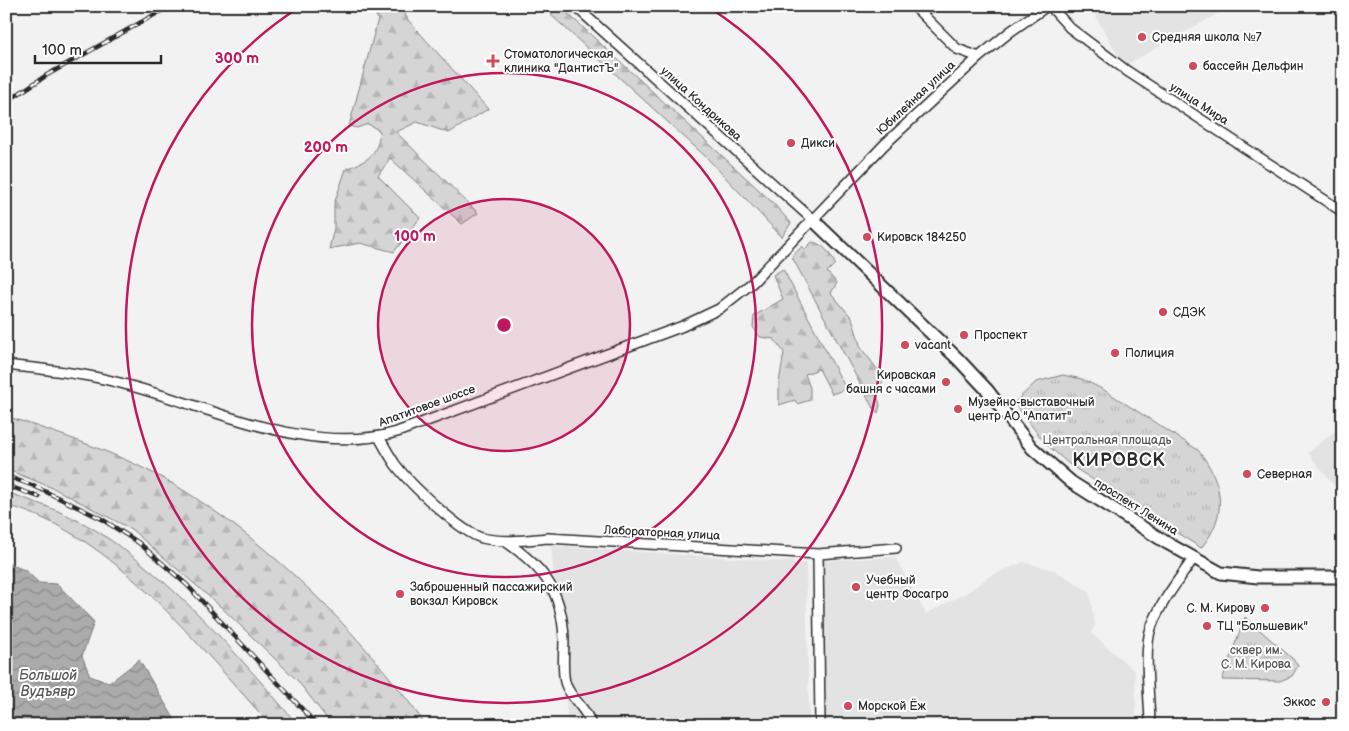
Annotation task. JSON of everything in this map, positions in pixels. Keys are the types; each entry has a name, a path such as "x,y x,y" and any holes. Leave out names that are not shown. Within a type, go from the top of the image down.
{"main road":[{"name":"проспект Ленина","path":"812,219 958,359 988,391 1032,448 1057,472 1196,561 1221,573 1237,576 1343,576"}],"street":[{"name":"улица Кондрикова","path":"575,6 812,219"},
{"path":"914,6 957,48 980,57"},
{"name":"Юбилейная улица","path":"812,219 857,171 980,57 1010,31 1049,6"},
{"name":"улица Мира","path":"1049,6 1070,28 1127,71 1343,212"},
{"name":"Апатитовое шоссе","path":"6,365 69,372 109,380 273,430 351,440 379,437 614,352 719,309 752,283 812,219"},
{"name":"Лабораторная улица","path":"379,437 395,464 406,477 459,526 481,537 505,541 548,538 818,554 896,548"},
{"name":"Лабораторная улица","path":"505,541 541,569 555,594 563,617 565,683 589,717 591,725"},
{"path":"818,554 820,725"},
{"path":"1150,725 1149,638 1151,628 1181,577 1196,561"}],"shaded area":[{"name":"Средняя школа №7","path":"1090,6 1227,6 1228,8 1124,66"},
{"path":"1343,424 1343,497 1308,453"},
{"path":"551,546 806,563 809,725 568,725"},
{"path":"895,557 926,614 969,591 990,576 1023,562 1054,570 1089,591 1095,625 1091,633 1135,671 1136,725 825,725 823,561"}],"green space":[{"path":"370,6 401,6 408,20 488,109 449,133 417,122 396,132 478,213 462,224 390,158 378,176 420,218 394,252 360,243 329,249 334,228 334,204 346,169 366,160 374,152 379,140 380,131 368,124 357,128 349,126 378,19"},
{"path":"563,9 771,201 791,223 782,237 706,157 551,15 555,10"},
{"path":"812,242 823,247 833,260 835,264 827,272 837,283 831,293 852,318 861,348 885,379 876,392 880,405 878,413 872,406 792,257 802,246 805,249"},
{"path":"783,269 846,389 832,394 819,369 805,374 810,388 810,400 797,404 795,400 779,405 779,383 784,352 774,339 760,337 753,327 754,316 783,299 773,275"},
{"name":"Центральная площадь","path":"1063,375 1082,379 1104,390 1198,450 1213,474 1219,499 1216,524 1201,548 1070,465 1045,443 1014,403 1036,382"},
{"path":"6,416 92,446 134,464 175,485 212,509 280,563 343,623 400,690 426,725 332,725 297,680 221,607 131,529 55,489 6,469"},
{"path":"6,492 76,519 126,551 204,620 298,725 271,725 152,596 83,540 46,520 6,505"},
{"name":"сквер им. С. М. Кирова","path":"1245,617 1294,660 1298,666 1292,676 1280,681 1222,680"}],"water":[{"name":"Большой Вудъявр","path":"6,563 25,570 39,583 57,584 94,622 82,656 90,676 109,683 139,660 178,725 6,725"}],"railway":[{"path":"6,102 47,75 170,6"},
{"path":"6,476 34,486 100,518 139,543 187,585 317,725"},
{"path":"6,485 39,497"}],"place":[{"name":"Средняя школа №7","path":"1142,37"},
{"name":"Стоматологическая клиника \"ДантистЪ\"","path":"493,61"},
{"name":"бассейн Дельфин","path":"1193,66"},
{"name":"Дикси","path":"791,143"},
{"name":"Кировск 184250","path":"867,237"},
{"name":"СДЭК","path":"1163,312"},
{"name":"Проспект","path":"964,335"},
{"name":"vacant","path":"905,345"},
{"name":"Полиция","path":"1115,353"},
{"name":"Кировская башня с часами","path":"946,382"},
{"name":"Музейно-выставочный центр АО \"Апатит\"","path":"958,409"},
{"name":"Северная","path":"1247,474"},
{"name":"Учебный центр Фосагро","path":"856,587"},
{"name":"Заброшенный пассажирский вокзал Кировск","path":"400,594"},
{"name":"С. М. Кирову","path":"1265,608"},
{"name":"ТЦ \"Большевик\"","path":"1207,626"},
{"name":"Эккос","path":"1326,702"},
{"name":"Морской Ёж","path":"848,706"}],"district":[{"name":"КИРОВСК","path":"1119,460"}]}
